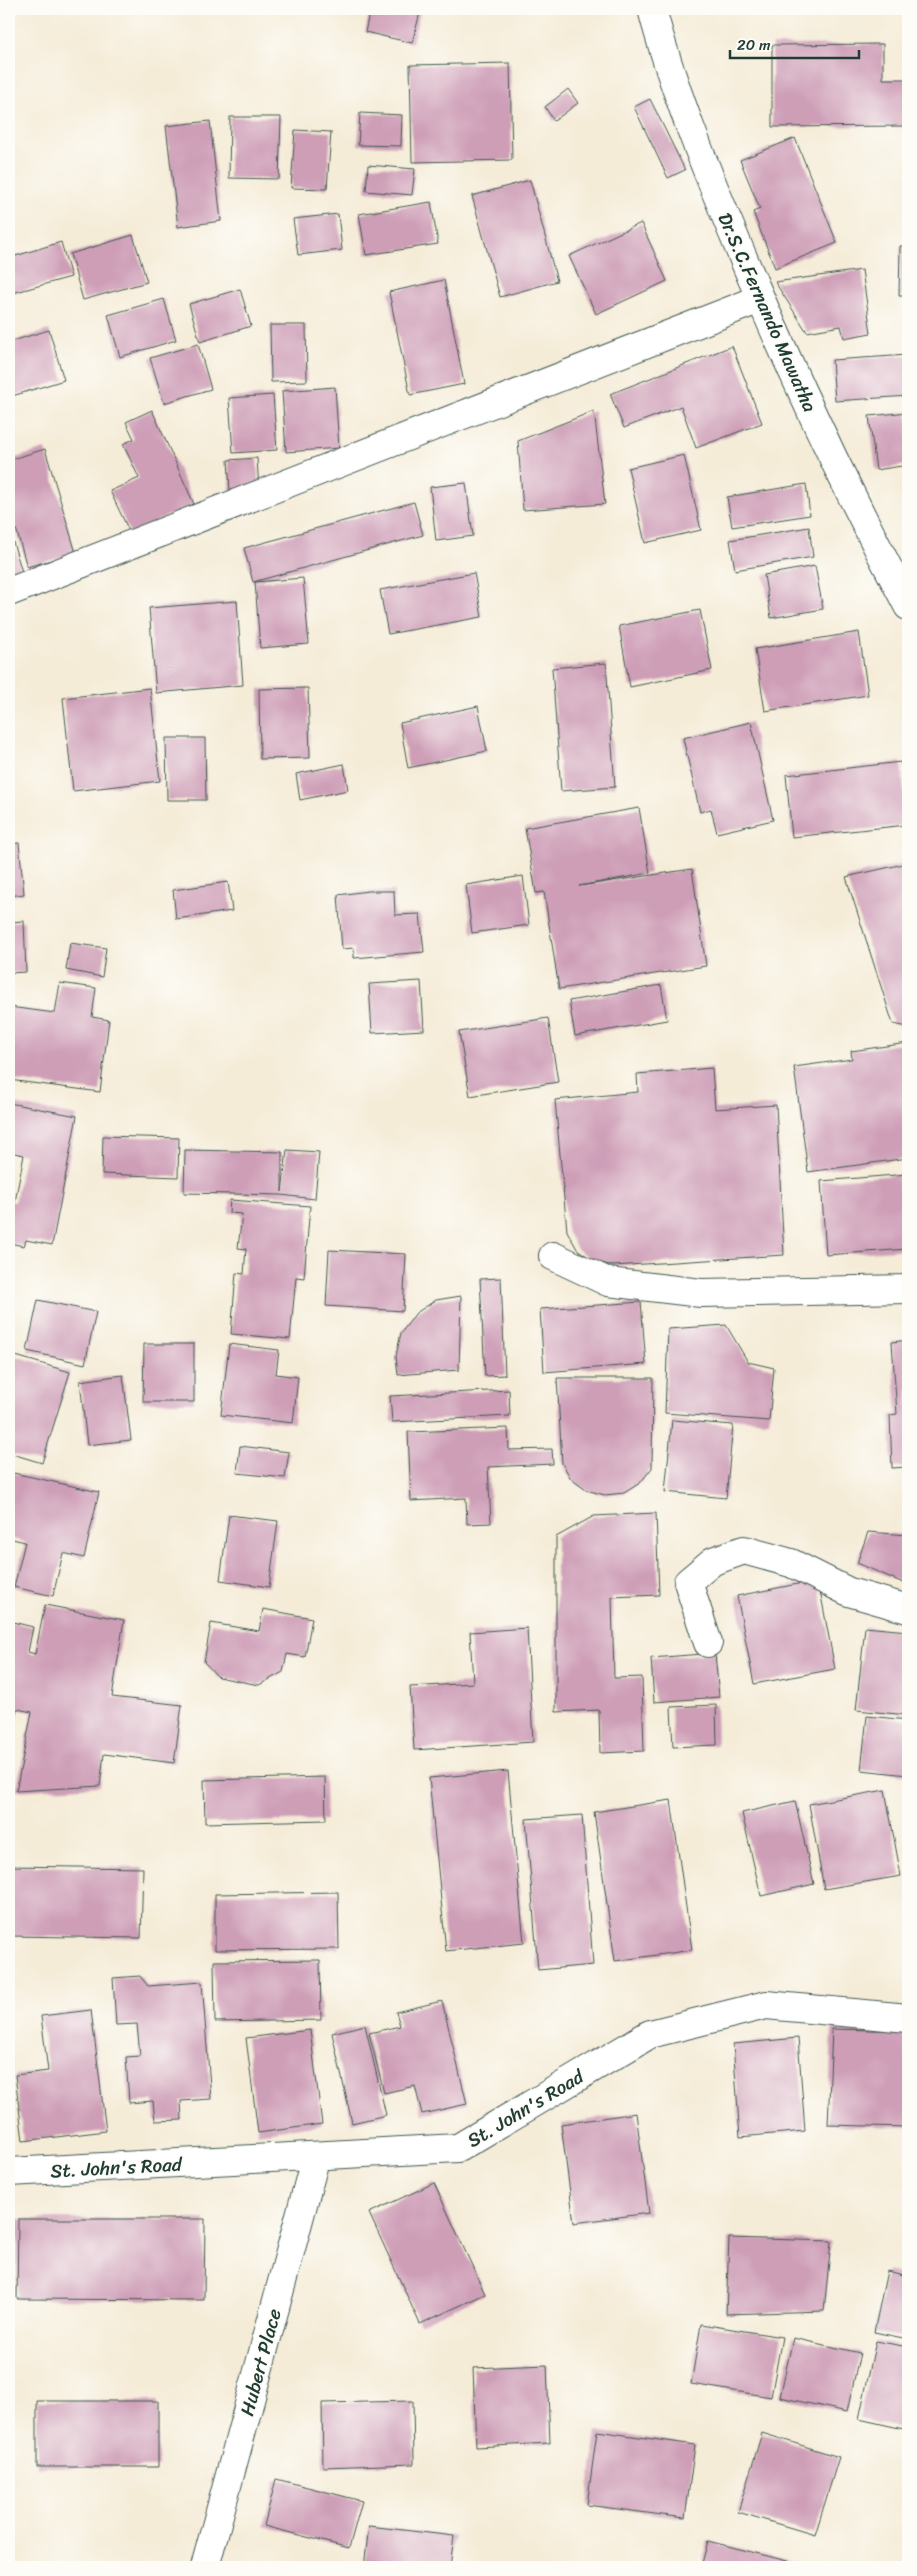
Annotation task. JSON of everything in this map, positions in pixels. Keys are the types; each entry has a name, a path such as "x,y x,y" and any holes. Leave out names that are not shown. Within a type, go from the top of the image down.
{"street":[{"name":"Dr.S.C.Fernando Mawatha","path":"652,9 660,43 707,170 760,299 864,521 908,606"},
{"path":"9,592 760,299"},
{"path":"553,1256 608,1282 702,1293 908,1289"},
{"path":"708,1643 688,1582 713,1561 744,1550 791,1563 849,1592 908,1609"},
{"name":"St. John's Road","path":"9,2172 458,2148 650,2034 766,2005 908,2018"},
{"name":"Hubert Place","path":"204,2567 316,2156"}],"building":[{"path":"370,9 421,9 412,43 365,32"},
{"path":"883,44 883,79 908,79 908,126 772,127 772,45"},
{"path":"510,63 512,160 412,162 410,65"},
{"path":"568,89 578,103 554,121 545,107"},
{"path":"650,99 685,170 668,178 634,107"},
{"path":"360,113 402,115 401,146 358,145"},
{"path":"230,117 281,117 279,179 229,178"},
{"path":"210,121 221,221 178,227 166,126"},
{"path":"295,130 331,132 327,189 291,188"},
{"path":"795,138 837,243 775,268 753,212 760,209 740,160"},
{"path":"368,165 415,169 412,195 366,191"},
{"path":"530,180 557,281 500,297 472,196"},
{"path":"431,202 438,244 366,255 359,214"},
{"path":"338,214 342,250 298,255 293,219"},
{"path":"641,223 667,281 596,314 569,256"},
{"path":"133,235 147,282 83,300 70,254"},
{"path":"61,242 71,277 9,294 9,258"},
{"path":"900,246 908,246 908,296 899,296"},
{"path":"862,270 871,333 844,338 841,326 807,332 775,282"},
{"path":"444,280 464,384 410,395 389,292"},
{"path":"240,289 251,326 200,342 189,304"},
{"path":"164,299 176,340 120,357 108,315"},
{"path":"270,325 306,325 307,381 271,382"},
{"path":"49,330 64,380 9,397 9,342"},
{"path":"198,344 211,389 164,403 150,358"},
{"path":"732,346 762,423 696,448 681,406 624,428 610,394"},
{"path":"908,355 908,396 835,401 832,360"},
{"path":"335,387 339,448 286,452 282,391"},
{"path":"273,395 277,450 233,453 229,398"},
{"path":"152,410 194,504 130,533 110,491 139,478 123,444 134,439 126,422"},
{"path":"594,411 605,504 523,510 518,441"},
{"path":"908,412 908,465 876,470 869,416"},
{"path":"45,449 76,553 27,567 9,504 9,460"},
{"path":"684,455 701,530 645,543 628,468"},
{"path":"257,458 259,490 230,492 228,460"},
{"path":"466,483 473,536 436,541 430,487"},
{"path":"806,484 810,515 732,527 727,497"},
{"path":"414,502 423,535 253,582 244,548"},
{"path":"809,527 813,557 735,570 730,540"},
{"path":"9,529 23,575 9,580"},
{"path":"815,566 823,609 771,618 764,575"},
{"path":"474,573 482,617 388,634 380,590"},
{"path":"303,578 309,644 260,648 255,582"},
{"path":"237,601 243,685 156,693 149,608"},
{"path":"700,610 712,670 630,687 619,626"},
{"path":"859,632 868,695 765,711 755,649"},
{"path":"606,663 615,787 561,791 552,668"},
{"path":"150,688 160,781 73,791 63,698"},
{"path":"308,688 310,758 260,759 259,689"},
{"path":"478,706 487,751 408,768 400,723"},
{"path":"751,722 773,820 717,833 711,809 700,812 683,738"},
{"path":"166,738 205,738 206,800 167,800"},
{"path":"901,762 907,825 792,837 786,775"},
{"path":"344,764 348,790 300,800 296,774"},
{"path":"639,808 650,873 579,886 692,869 706,966 559,989 544,892 536,893 525,828"},
{"path":"19,843 24,894 9,896 9,844"},
{"path":"908,863 908,1027 893,1024 846,877"},
{"path":"523,876 529,925 472,933 466,885"},
{"path":"228,882 232,911 176,919 173,890"},
{"path":"368,891 394,891 395,915 420,914 424,952 354,958 354,948 342,949 338,895"},
{"path":"24,921 26,972 9,973 9,922"},
{"path":"70,943 106,948 102,977 66,970"},
{"path":"421,981 424,1030 372,1033 369,984"},
{"path":"60,983 96,988 92,1017 109,1020 100,1092 9,1080 9,1007 55,1013"},
{"path":"661,985 667,1020 575,1036 569,1001"},
{"path":"548,1018 558,1082 470,1096 459,1032"},
{"path":"908,1043 908,1158 808,1172 794,1067 852,1059 851,1051"},
{"path":"712,1068 715,1109 776,1105 784,1255 613,1266 594,1261 577,1249 567,1231 555,1100 638,1092 637,1074"},
{"path":"9,1103 77,1116 52,1245 26,1240 24,1246 9,1243 9,1201 15,1202 24,1155 9,1152"},
{"path":"103,1136 179,1138 178,1177 102,1174"},
{"path":"185,1150 282,1152 282,1192 287,1150 319,1152 315,1199 281,1195 184,1193"},
{"path":"908,1174 908,1249 826,1255 821,1181"},
{"path":"230,1200 310,1206 304,1278 296,1277 290,1339 231,1334 236,1273 244,1274 246,1249 238,1248 242,1214 229,1213"},
{"path":"329,1250 406,1254 403,1311 326,1306"},
{"path":"501,1278 505,1375 485,1376 480,1279"},
{"path":"461,1296 459,1370 398,1375 396,1356 401,1333 416,1313 436,1300"},
{"path":"38,1300 96,1312 85,1364 27,1351"},
{"path":"641,1302 646,1364 544,1372 540,1309"},
{"path":"726,1325 748,1362 774,1368 769,1421 665,1413 668,1329"},
{"path":"908,1340 908,1467 892,1468 890,1415 897,1414 892,1342"},
{"path":"144,1344 194,1344 194,1402 143,1402"},
{"path":"229,1344 279,1350 276,1374 298,1377 293,1423 221,1415"},
{"path":"9,1354 70,1372 42,1463 9,1453"},
{"path":"123,1375 131,1440 87,1445 80,1381"},
{"path":"557,1378 653,1378 652,1468 640,1483 624,1493 605,1495 586,1490 571,1479 562,1463"},
{"path":"509,1390 510,1416 392,1422 390,1396"},
{"path":"672,1420 733,1425 726,1498 665,1492"},
{"path":"508,1428 509,1450 552,1449 553,1464 488,1467 491,1523 467,1524 466,1498 411,1501 408,1432"},
{"path":"240,1446 289,1452 285,1478 237,1473"},
{"path":"9,1472 99,1492 84,1558 63,1553 53,1596 14,1587 25,1542 9,1538"},
{"path":"656,1513 659,1595 612,1597 614,1678 642,1677 644,1751 600,1753 599,1710 556,1712 556,1537 594,1516"},
{"path":"229,1515 278,1521 269,1587 220,1580"},
{"path":"868,1532 908,1535 908,1585 857,1563"},
{"path":"818,1580 835,1669 754,1684 737,1596"},
{"path":"45,1605 124,1620 112,1697 182,1705 174,1763 104,1754 100,1786 16,1791 32,1712 17,1709 9,1744 9,1621 33,1627 28,1652 35,1654"},
{"path":"263,1609 312,1618 305,1657 287,1654 283,1672 259,1685 218,1677 204,1662 211,1623 259,1631"},
{"path":"865,1627 908,1631 908,1715 856,1710"},
{"path":"527,1628 533,1742 414,1750 410,1687 473,1683 470,1632"},
{"path":"715,1653 719,1697 654,1702 651,1658"},
{"path":"716,1705 717,1745 673,1747 671,1707"},
{"path":"867,1716 908,1720 908,1775 861,1770"},
{"path":"508,1771 524,1943 446,1951 429,1778"},
{"path":"325,1777 326,1820 205,1823 204,1780"},
{"path":"885,1790 901,1876 824,1889 809,1804"},
{"path":"671,1800 692,1950 615,1961 594,1812"},
{"path":"795,1801 814,1884 761,1896 742,1813"},
{"path":"582,1815 593,1965 538,1970 526,1819"},
{"path":"9,1866 143,1868 141,1938 9,1936"},
{"path":"338,1892 339,1949 215,1950 215,1894"},
{"path":"320,1960 321,2020 215,2022 214,1961"},
{"path":"140,1976 148,1986 202,1982 211,2099 181,2101 182,2120 155,2121 153,2101 129,2103 126,2057 140,2056 137,2024 116,2025 113,1978"},
{"path":"442,2001 467,2104 422,2114 415,2086 384,2093 369,2033 400,2026 396,2012"},
{"path":"91,2010 106,2131 23,2141 15,2075 48,2071 41,2016"},
{"path":"365,2025 386,2115 352,2123 332,2033"},
{"path":"832,2029 908,2031 908,2127 828,2125"},
{"path":"310,2030 322,2124 258,2133 246,2038"},
{"path":"798,2038 805,2131 740,2137 733,2044"},
{"path":"636,2113 649,2213 574,2223 561,2124"},
{"path":"434,2183 485,2294 420,2324 369,2213"},
{"path":"18,2219 205,2219 204,2300 17,2299"},
{"path":"729,2238 831,2241 824,2311 726,2314"},
{"path":"887,2271 908,2276 908,2339 874,2332"},
{"path":"701,2324 782,2337 771,2397 691,2384"},
{"path":"793,2338 860,2353 847,2412 780,2397"},
{"path":"876,2341 908,2347 908,2430 859,2419"},
{"path":"547,2365 550,2443 476,2447 473,2368"},
{"path":"37,2401 158,2401 158,2467 37,2467"},
{"path":"413,2401 414,2464 323,2467 322,2403"},
{"path":"597,2431 695,2445 685,2518 587,2505"},
{"path":"762,2433 839,2457 815,2535 738,2512"},
{"path":"276,2479 362,2501 349,2548 264,2526"},
{"path":"369,2526 454,2536 450,2567 364,2567"},
{"path":"708,2541 811,2567 701,2567"}]}
